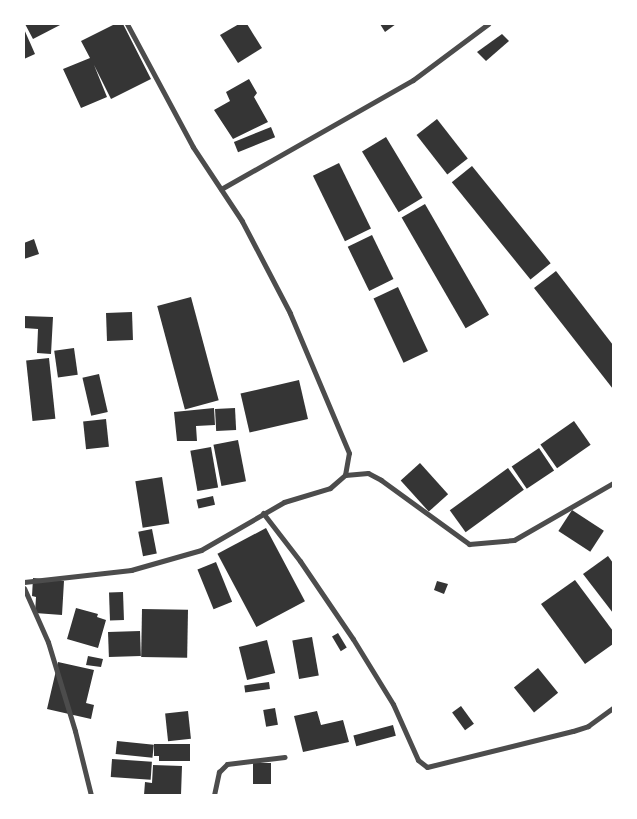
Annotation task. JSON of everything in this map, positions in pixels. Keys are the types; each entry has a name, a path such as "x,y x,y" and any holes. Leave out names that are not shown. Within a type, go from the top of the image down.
{"street":[{"path":"128,24 193,147 242,221 290,313 349,452 345,475"},
{"path":"221,189 413,80 488,24"},
{"path":"24,582 131,570 162,563 201,550 284,502 330,488 345,475 368,473 382,480 469,544 514,540 613,483"},
{"path":"263,514 300,561 353,639 393,704 418,760 427,767 573,732 588,726 613,708"},
{"path":"24,588 48,642 75,731 90,795"},
{"path":"214,795 220,772 227,764 286,756"}],"building":[{"path":"25,24 62,24 33,39"},
{"path":"115,24 123,24 151,79 111,99 94,65 107,97 81,108 63,69 90,58 81,41"},
{"path":"239,24 247,24 262,48 238,63 220,35"},
{"path":"380,24 396,24 385,32"},
{"path":"24,29 35,54 24,59"},
{"path":"502,34 509,41 486,61 477,52"},
{"path":"249,79 257,93 254,97 268,122 233,139 214,110 230,101 226,92"},
{"path":"437,119 468,158 447,174 417,135"},
{"path":"271,127 275,137 238,152 234,142"},
{"path":"386,137 423,198 399,212 362,151"},
{"path":"339,163 371,229 345,241 313,176"},
{"path":"472,166 551,263 530,280 452,182"},
{"path":"425,204 489,315 466,328 402,218"},
{"path":"372,235 393,279 369,291 348,247"},
{"path":"34,239 39,254 24,259 24,243"},
{"path":"556,271 613,345 613,389 534,288"},
{"path":"398,287 428,351 404,363 374,298"},
{"path":"191,297 219,400 185,409 157,306"},
{"path":"132,312 133,340 107,341 106,313"},
{"path":"24,316 53,317 51,354 37,353 38,329 24,328"},
{"path":"74,348 78,375 58,378 54,351"},
{"path":"49,358 55,419 33,421 26,360"},
{"path":"99,374 108,412 91,416 82,378"},
{"path":"299,380 308,419 250,432 241,393"},
{"path":"214,408 215,425 196,426 197,441 177,441 174,412"},
{"path":"235,408 236,430 216,431 215,409"},
{"path":"106,419 109,447 86,449 83,421"},
{"path":"574,421 591,445 557,468 540,445"},
{"path":"238,440 246,481 221,486 213,445"},
{"path":"211,447 218,487 197,491 190,451"},
{"path":"539,448 554,470 527,489 512,466"},
{"path":"420,463 448,494 429,512 401,480"},
{"path":"508,468 524,490 466,532 450,510"},
{"path":"162,477 169,523 143,528 135,481"},
{"path":"213,496 215,505 198,509 196,500"},
{"path":"572,510 604,531 590,552 558,531"},
{"path":"266,528 305,601 256,627 217,554"},
{"path":"152,529 157,554 143,556 138,532"},
{"path":"608,556 613,563 613,613 583,574"},
{"path":"216,562 232,602 214,609 197,569"},
{"path":"33,578 64,581 62,615 35,613 36,597 32,596"},
{"path":"575,580 613,631 613,644 585,664 541,604"},
{"path":"437,581 448,584 444,594 434,590"},
{"path":"109,592 123,592 124,620 110,620"},
{"path":"76,608 98,614 97,617 106,620 98,648 67,639"},
{"path":"142,609 188,610 187,658 141,657"},
{"path":"140,631 141,656 109,657 108,632"},
{"path":"338,633 347,648 341,651 332,637"},
{"path":"312,637 319,675 299,679 292,640"},
{"path":"267,640 275,673 247,680 239,647"},
{"path":"88,656 103,659 101,667 86,665"},
{"path":"58,662 94,670 86,703 94,705 91,719 47,709"},
{"path":"538,668 558,693 534,712 514,688"},
{"path":"269,682 270,689 245,692 244,685"},
{"path":"461,706 474,724 465,730 452,712"},
{"path":"275,708 278,725 266,727 263,710"},
{"path":"188,711 191,739 168,741 165,713"},
{"path":"317,711 321,725 343,720 349,742 303,752 294,716"},
{"path":"393,725 396,736 356,746 353,736"},
{"path":"117,741 154,745 152,758 116,754"},
{"path":"154,744 190,744 190,761 159,761 159,756 154,756"},
{"path":"112,759 152,762 151,780 111,777"},
{"path":"253,763 271,763 271,784 253,784"},
{"path":"153,765 182,766 181,795 144,795 145,782 152,783"}]}
